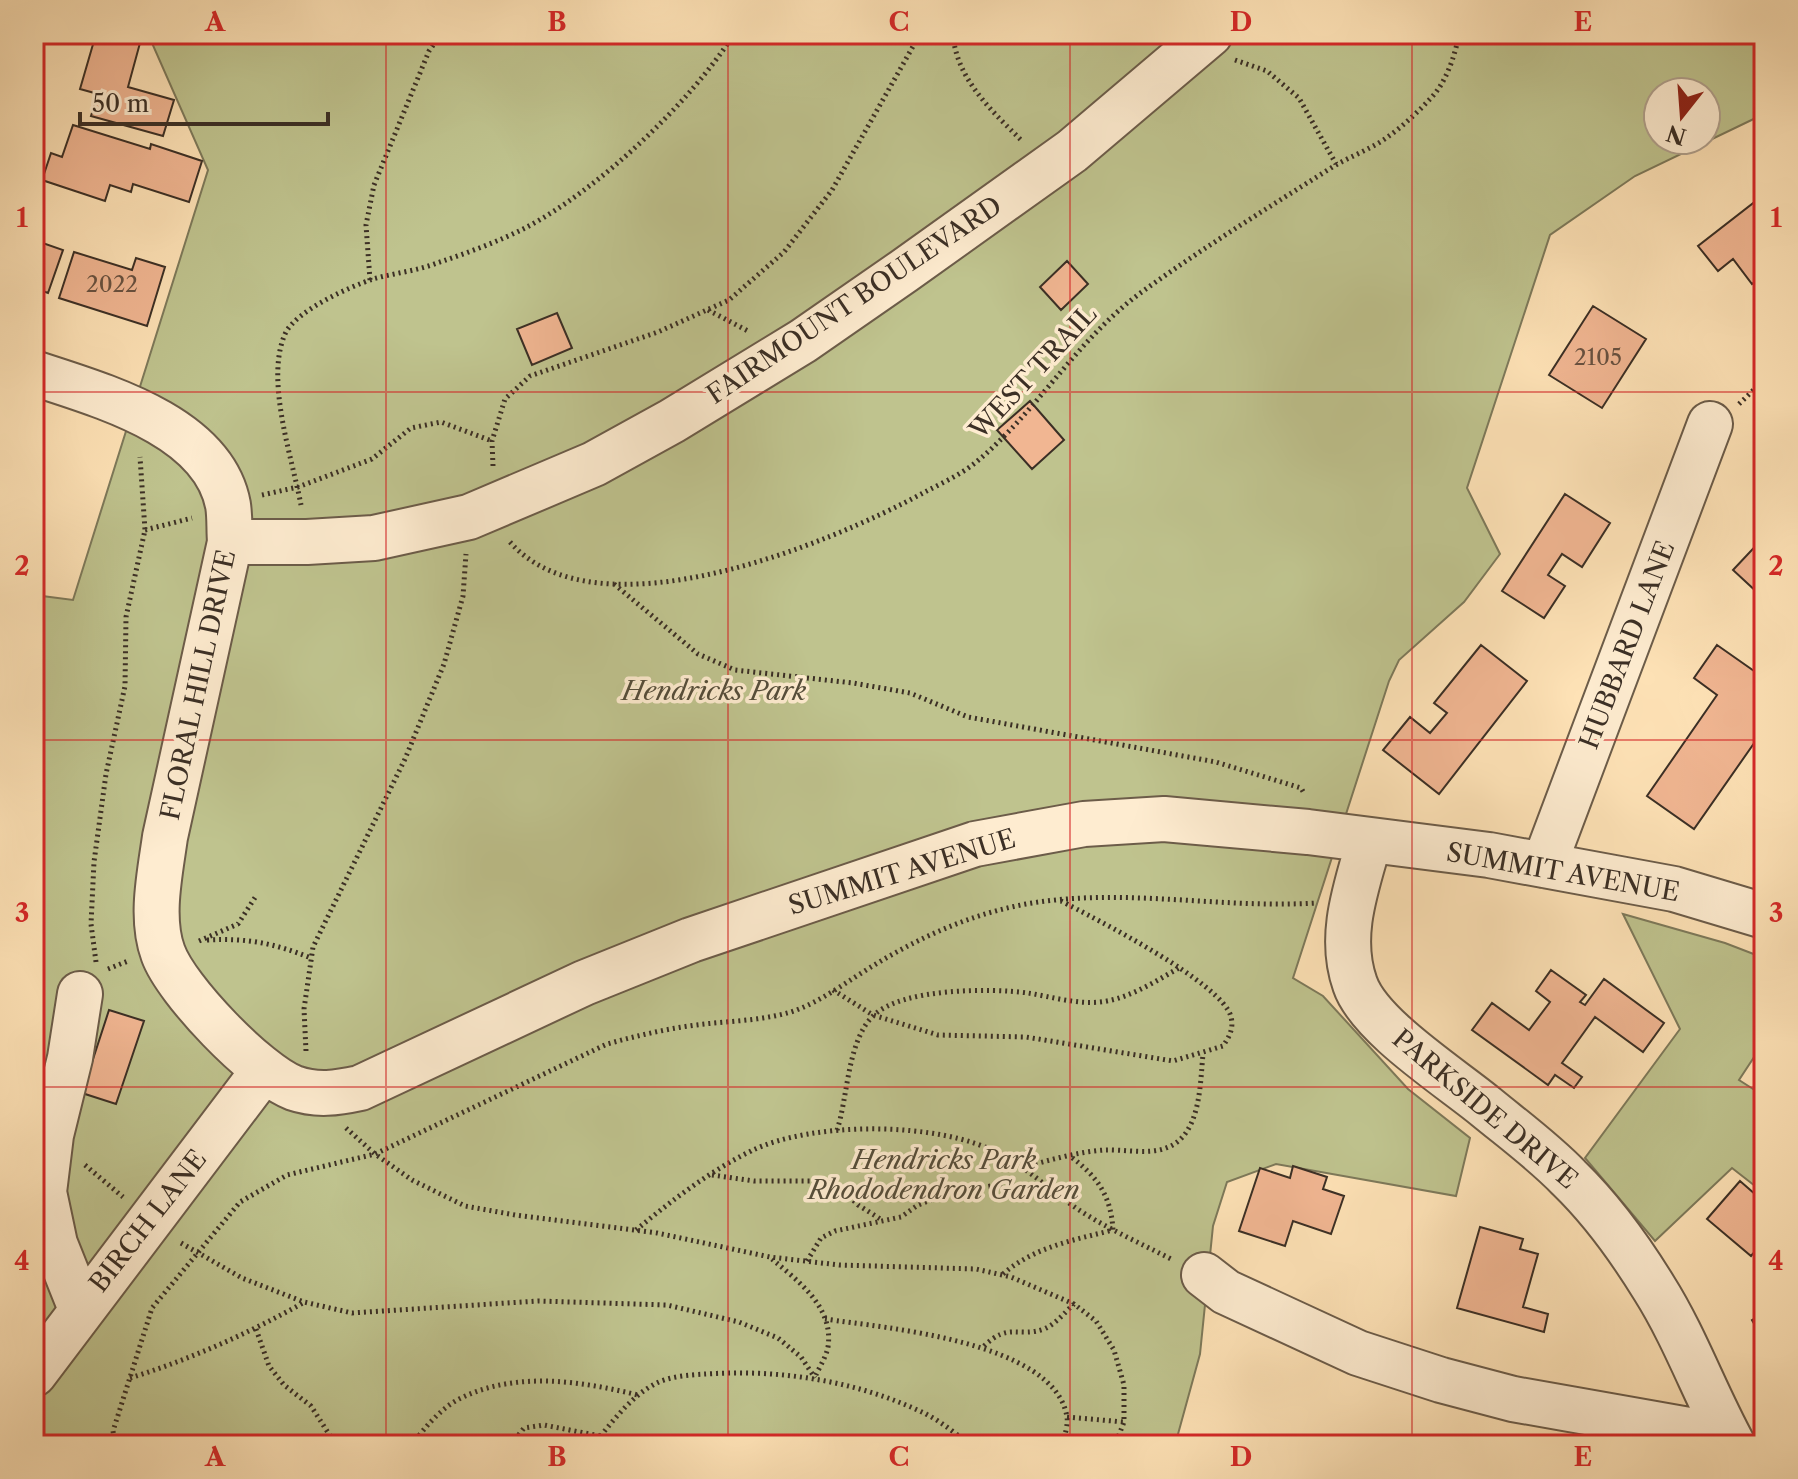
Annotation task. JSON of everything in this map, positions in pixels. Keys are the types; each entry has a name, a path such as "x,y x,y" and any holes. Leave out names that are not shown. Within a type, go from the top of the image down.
{"street":[{"name":"FAIRMOUNT BOULEVARD","path":"229,522 307,542 374,538 484,510 594,464 672,421 803,341 1072,151 1203,40"},
{"path":"34,373 142,413 180,435 205,457 229,522"},
{"name":"HUBBARD LANE","path":"1544,865 1710,424"},
{"name":"FLORAL HILL DRIVE","path":"229,522 165,837 158,924 162,952 173,974 197,1006 264,1070"},
{"name":"SUMMIT AVENUE","path":"264,1070 292,1087 316,1093 333,1094 360,1088 584,983 691,940 975,844 1084,824 1164,819 1308,832 1489,855 1674,889 1764,916"},
{"name":"PARKSIDE DRIVE","path":"1369,842 1348,929 1348,954 1355,986 1373,1011 1401,1040 1524,1138 1569,1178 1609,1223 1655,1290 1731,1441"},
{"path":"81,1309 55,1244 44,1192 51,1135 88,979"},
{"name":"BIRCH LANE","path":"34,1374 264,1070"},
{"path":"1204,1275 1226,1292 1358,1353 1441,1380 1513,1399 1731,1441"}],"path":[{"path":"370,280 366,225 374,185 429,51 441,34"},
{"path":"307,542 279,395 278,358 287,330 310,308 370,280 436,264 527,227 593,184 664,118 720,56 734,34"},
{"path":"920,34 832,190 784,252 729,300 658,332 530,376 505,399 492,441 494,485 484,510 444,664 405,759 313,947 304,1009 306,1052 316,1093 335,1118 375,1154 412,1180 465,1206 636,1230 770,1257 839,1265 976,1269 1002,1275 1074,1304 1096,1321 1114,1350 1124,1385 1124,1422 1115,1445"},
{"path":"953,34 954,47 979,98 1049,167"},
{"name":"WEST TRAIL","path":"484,510 523,558 544,570 577,579 633,585 706,576 805,546 880,516 973,465 1010,430 1111,315 1175,268 1336,164 1389,136 1433,97 1456,55 1459,34"},
{"path":"1203,40 1267,71 1299,98 1336,164"},
{"path":"145,530 179,523 229,522 298,487 372,459 411,428 441,422 492,441"},
{"path":"88,979 94,862 106,774 125,686 126,617 145,530 140,457"},
{"path":"614,583 698,654 735,670 853,683 910,693 968,717 1216,762 1261,774 1301,788 1312,805 1308,832"},
{"path":"115,1445 113,1431 152,1308 240,1202 287,1175 375,1154 607,1044 647,1033 756,1019 792,1011 941,930 979,916 1027,904 1146,897 1272,906 1353,900"},
{"path":"833,990 873,1015 938,1035 1026,1037 1173,1061 1223,1046 1232,1031 1231,1014 1212,993 1120,931 1060,901"},
{"path":"205,940 236,938 263,941 311,958"},
{"path":"837,1130 849,1066 859,1040 873,1015 904,1000 938,993 982,990 1026,993 1069,1001 1106,1001 1142,989 1179,968"},
{"path":"1023,1167 1103,1150 1166,1148 1182,1139 1193,1120 1200,1091 1203,1054"},
{"path":"636,1230 711,1174 753,1150 791,1138 837,1130 890,1128 944,1136 997,1152 1113,1230 1204,1275"},
{"path":"51,1135 149,1220 196,1253 242,1278 304,1302 352,1313 538,1301 667,1305 739,1322 778,1338 801,1357 815,1378"},
{"path":"1069,1155 1088,1169 1103,1190 1112,1208 1113,1230"},
{"path":"711,1174 754,1181 834,1181 858,1205 882,1220"},
{"path":"807,1261 821,1238 853,1226 901,1217 918,1205 946,1194 1002,1184 1028,1185 1063,1199"},
{"path":"1002,1275 1029,1255 1057,1244 1113,1230"},
{"path":"770,1257 811,1291 825,1319 828,1347 815,1378"},
{"path":"130,1378 201,1354 256,1329 304,1302"},
{"path":"984,1346 997,1334 1042,1330 1074,1304"},
{"path":"825,1319 984,1346 1033,1369 1059,1397 1067,1417 1065,1435 1053,1445"},
{"path":"256,1329 269,1366 284,1385 311,1406 336,1445"},
{"path":"593,1445 624,1407 654,1384 686,1375 738,1372 815,1378 882,1396 928,1415 971,1445"},
{"path":"404,1445 412,1445 431,1421 459,1399 493,1387 542,1381 588,1383 639,1395"},
{"path":"1067,1417 1124,1422"},
{"path":"513,1445 524,1428 544,1425 601,1436"},
{"path":"988,1445 1012,1445"}],"green space":[{"name":"Hendricks Park","path":"148,34 1764,34 1764,114 1722,134 1722,76 1642,76 1642,156 1677,156 1635,176 1550,235 1467,488 1500,554 1464,602 1399,660 1389,681 1293,978 1323,996 1408,1089 1470,1138 1456,1196 1276,1164 1227,1182 1213,1226 1200,1354 1175,1445 34,1445 34,595 73,600 208,170"},
{"path":"1623,914 1725,943 1764,958 1764,1042 1739,1080 1764,1096 1764,1193 1732,1168 1655,1241 1585,1158 1680,1029"}],"building":[{"path":"96,34 108,34 140,43 128,87 174,100 163,136 91,116 98,94 80,89"},
{"path":"73,125 150,149 151,144 202,161 189,202 133,184 131,192 110,185 105,201 42,180 51,153 62,157"},
{"path":"1761,197 1764,201 1764,275 1752,284 1733,259 1718,271 1698,246"},
{"path":"34,240 63,250 48,293 34,288"},
{"path":"74,252 132,270 136,258 165,267 147,326 59,298"},
{"path":"1067,261 1088,284 1061,310 1040,287"},
{"path":"1593,306 1646,339 1602,408 1549,375"},
{"path":"557,313 572,348 532,365 517,329"},
{"path":"1030,401 1064,440 1032,469 997,430"},
{"path":"1565,494 1610,523 1582,567 1562,554 1548,575 1565,586 1544,618 1502,591"},
{"path":"1764,537 1764,589 1759,594 1733,570"},
{"path":"1481,645 1527,681 1439,794 1383,750 1410,717 1430,733 1447,713 1434,703"},
{"path":"1717,645 1764,678 1764,729 1694,829 1647,796 1717,695 1694,678"},
{"path":"1551,970 1586,995 1580,1002 1585,1005 1604,979 1664,1023 1643,1052 1595,1017 1562,1063 1582,1077 1574,1088 1555,1075 1548,1085 1472,1030 1492,1003 1529,1030 1550,1002 1536,991"},
{"path":"109,1010 144,1021 116,1104 82,1093"},
{"path":"1293,1166 1327,1177 1323,1189 1344,1196 1331,1234 1293,1221 1285,1246 1239,1231 1260,1168 1290,1178"},
{"path":"1740,1181 1764,1202 1764,1241 1751,1256 1707,1219"},
{"path":"1480,1227 1523,1239 1520,1249 1538,1254 1523,1307 1548,1314 1544,1332 1457,1308"},
{"path":"1764,1313 1764,1341 1752,1320"}],"park label":[{"name":"Hendricks Park Rhododendron Garden","path":"944,1175"}]}
